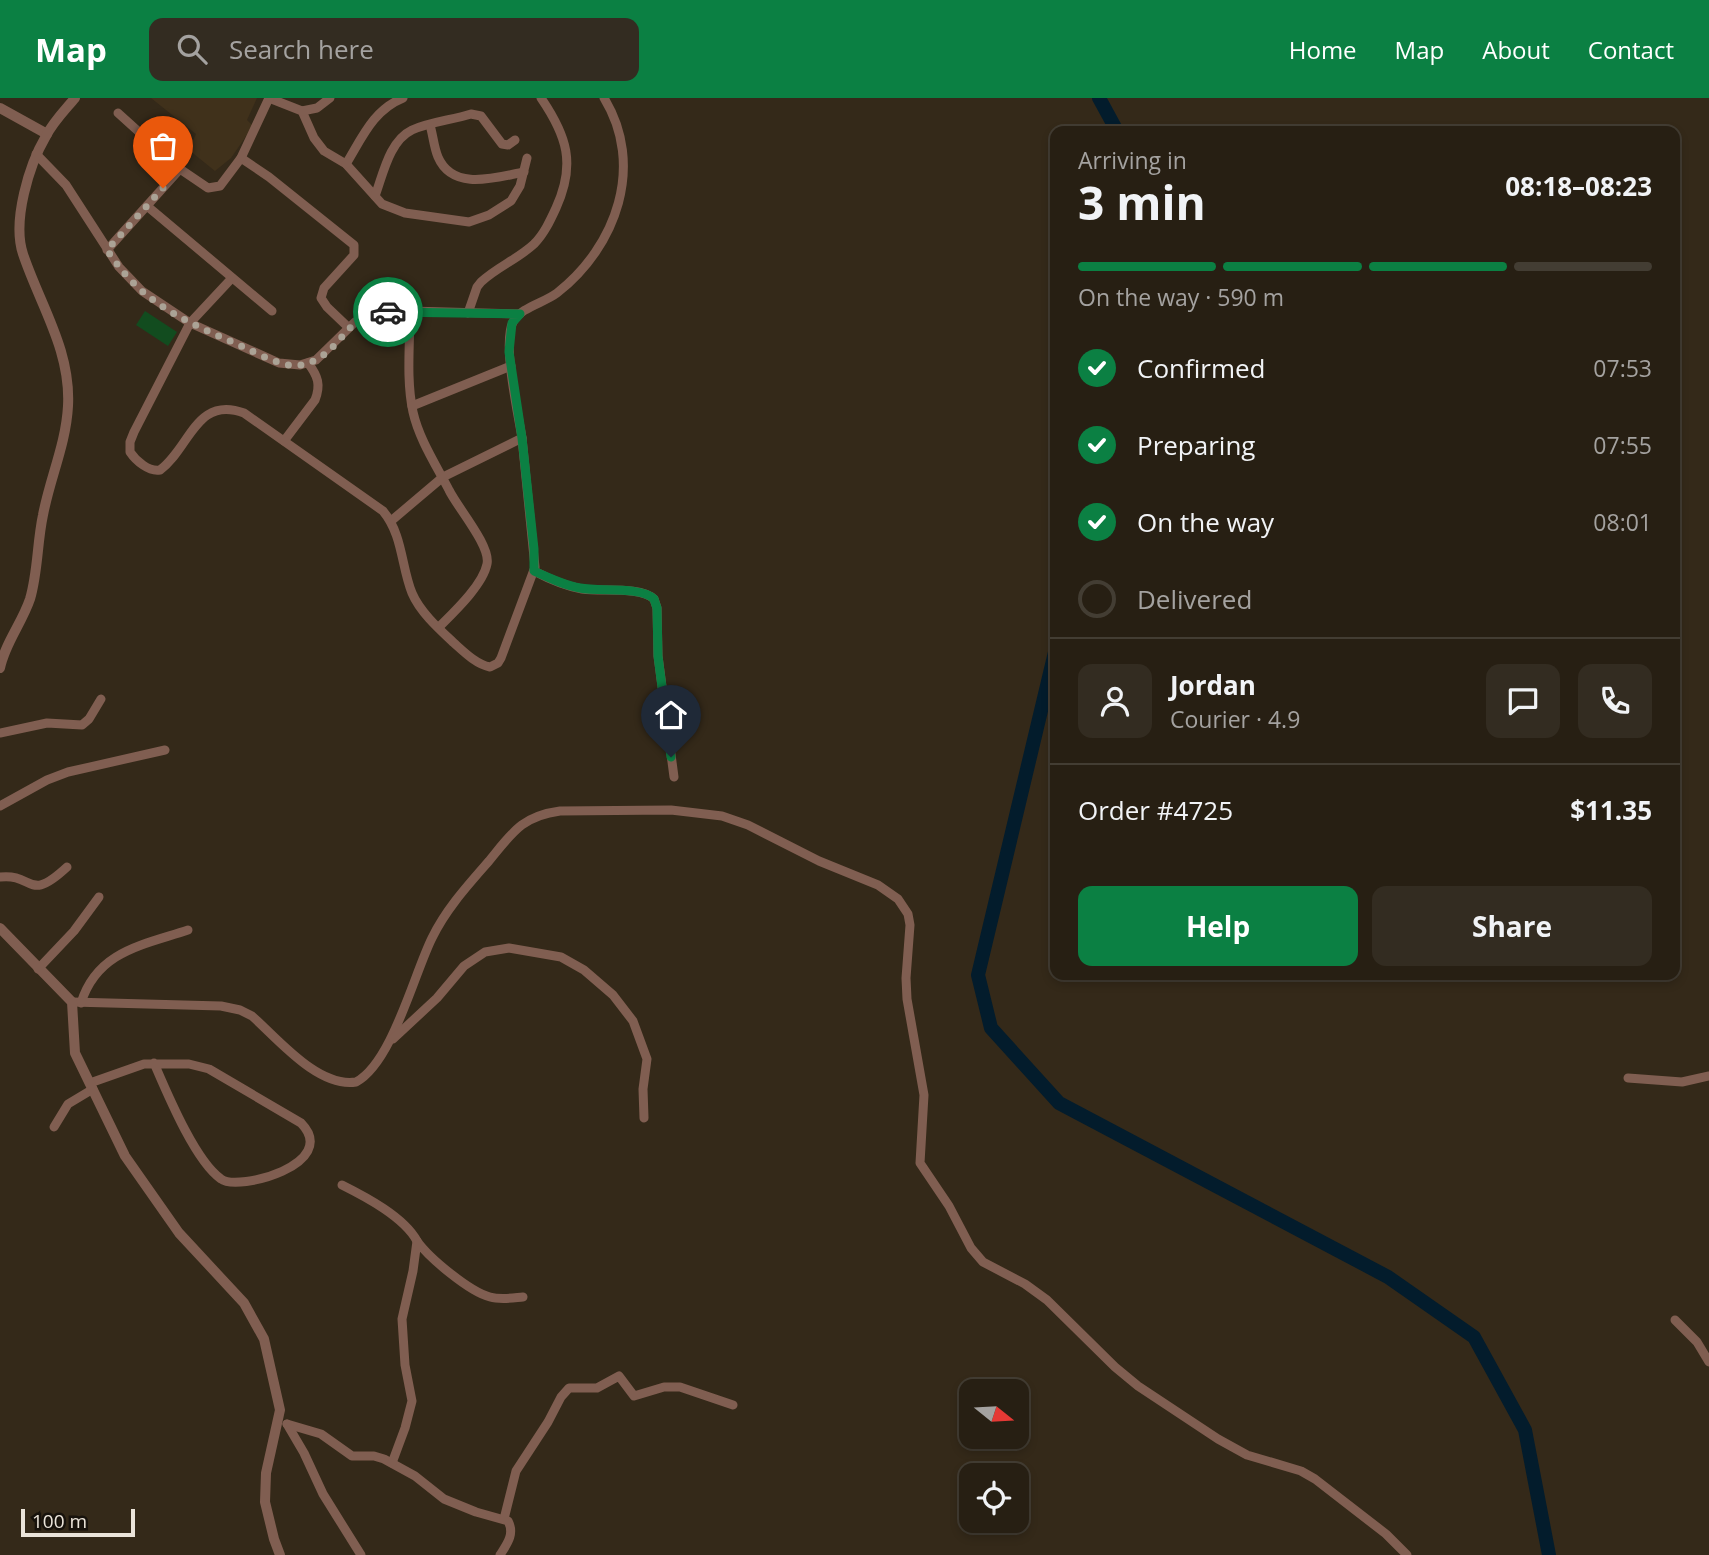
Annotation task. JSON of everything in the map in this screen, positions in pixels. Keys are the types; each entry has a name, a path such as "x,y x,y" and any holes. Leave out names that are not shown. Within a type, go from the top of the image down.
{"street":[{"path":"0,668 31,594 43,513 62,452 68,404 63,355 22,251 19,233 24,196 36,154 47,134 75,98"},
{"path":"118,113 180,169 202,185 217,188 241,158 269,98 302,111 317,108 330,98"},
{"path":"345,164 376,116 389,104 403,98"},
{"path":"468,313 481,282 536,242 547,228 561,198 567,174 566,149 560,127 541,98"},
{"path":"232,278 190,323 134,432 130,448 134,457 151,470 160,470 212,411 233,409 244,413 374,504 391,521 413,595 425,613 477,662 485,666 495,665 506,648 516,614 534,571 522,438 511,366 510,331 512,323 520,314 555,295 565,286 594,252 611,225 620,201 624,162 618,126 604,98"},
{"path":"0,108 47,134"},
{"path":"302,111 318,145 345,164 386,206 405,213 469,222 489,215 510,201 520,186 527,158"},
{"path":"374,196 392,150 399,140 413,130 471,114 481,116 502,144 508,145 514,140"},
{"path":"430,125 439,159 446,169 464,179 480,180 524,172"},
{"path":"36,154 66,185 119,267 142,291 190,323 279,363 308,363 324,354 361,318 373,313 410,311 520,314"},
{"path":"241,158 354,245 354,255 324,288 321,298 349,328"},
{"path":"107,250 180,169"},
{"path":"147,206 272,311"},
{"path":"410,311 412,406 416,421 443,477 486,551 487,564 473,589 439,627"},
{"path":"284,441 318,392 319,381 308,363"},
{"path":"412,406 511,366"},
{"path":"391,521 443,477 522,438"},
{"path":"534,571 581,589 640,592 654,599 657,608 658,656 674,777"},
{"path":"0,733 47,723 82,725 101,699"},
{"path":"0,806 68,772 166,750"},
{"path":"0,928 38,969 77,1003 195,1005 240,1010 252,1016 316,1071 335,1081 347,1083 362,1080 374,1066 389,1042 432,937 442,920 519,825 547,813 661,810 708,813 748,825 819,861 878,884 898,899 908,914 910,925 907,999 925,1107 920,1163 943,1196 976,1255 989,1267 1025,1284 1047,1300 1115,1367 1138,1385 1218,1439 1247,1455 1284,1465 1315,1479 1386,1534 1407,1555"},
{"path":"0,877 38,886 45,885 66,867"},
{"path":"38,969 74,930 99,897"},
{"path":"188,930 120,952 90,981 77,1003 74,1045 125,1156 178,1233 224,1279 252,1314 269,1356 280,1410 323,1494 361,1555"},
{"path":"389,1042 437,998 464,966 485,952 509,948 561,957 584,970 613,995 633,1021 647,1059 643,1089 645,1118"},
{"path":"54,1127 68,1104 91,1086 131,1068 154,1063 189,1064 209,1069 301,1123 311,1140 306,1156 298,1163 244,1183 233,1184 221,1180 199,1153 154,1063"},
{"path":"1628,1078 1682,1082 1709,1076"},
{"path":"342,1185 394,1216 408,1228 434,1260 482,1294 504,1299 523,1297"},
{"path":"391,1463 412,1401 405,1365 402,1319 417,1241"},
{"path":"1675,1320 1697,1342 1709,1362"},
{"path":"504,1519 516,1471 569,1388 592,1390 619,1376 634,1396 664,1387 680,1387 733,1405"},
{"path":"280,1410 265,1487 266,1511 280,1555"},
{"path":"287,1424 321,1434 352,1456 374,1456 391,1463 415,1476 444,1499 476,1512 504,1519 510,1525 510,1535 500,1555"}],"shaded area":[{"path":"151,98 257,98 247,120 253,126 231,158 215,171 189,150 196,134"}],"green space":[{"path":"145,311 177,332 168,346 136,325"}],"waterway":[{"path":"1099,98 1114,126"},
{"path":"1050,673 978,975 991,1028 1059,1103 1388,1277 1474,1337 1525,1430 1549,1555"}],"way so far":[{"path":"163,188 107,250 128,278 142,291 190,323 279,363 300,365 316,360 324,354 361,318 373,313 388,312"}],"route":[{"path":"388,312 520,314 512,323 509,352 522,438 534,571 581,589 631,591 652,596 657,608 658,656 671,757"}]}
